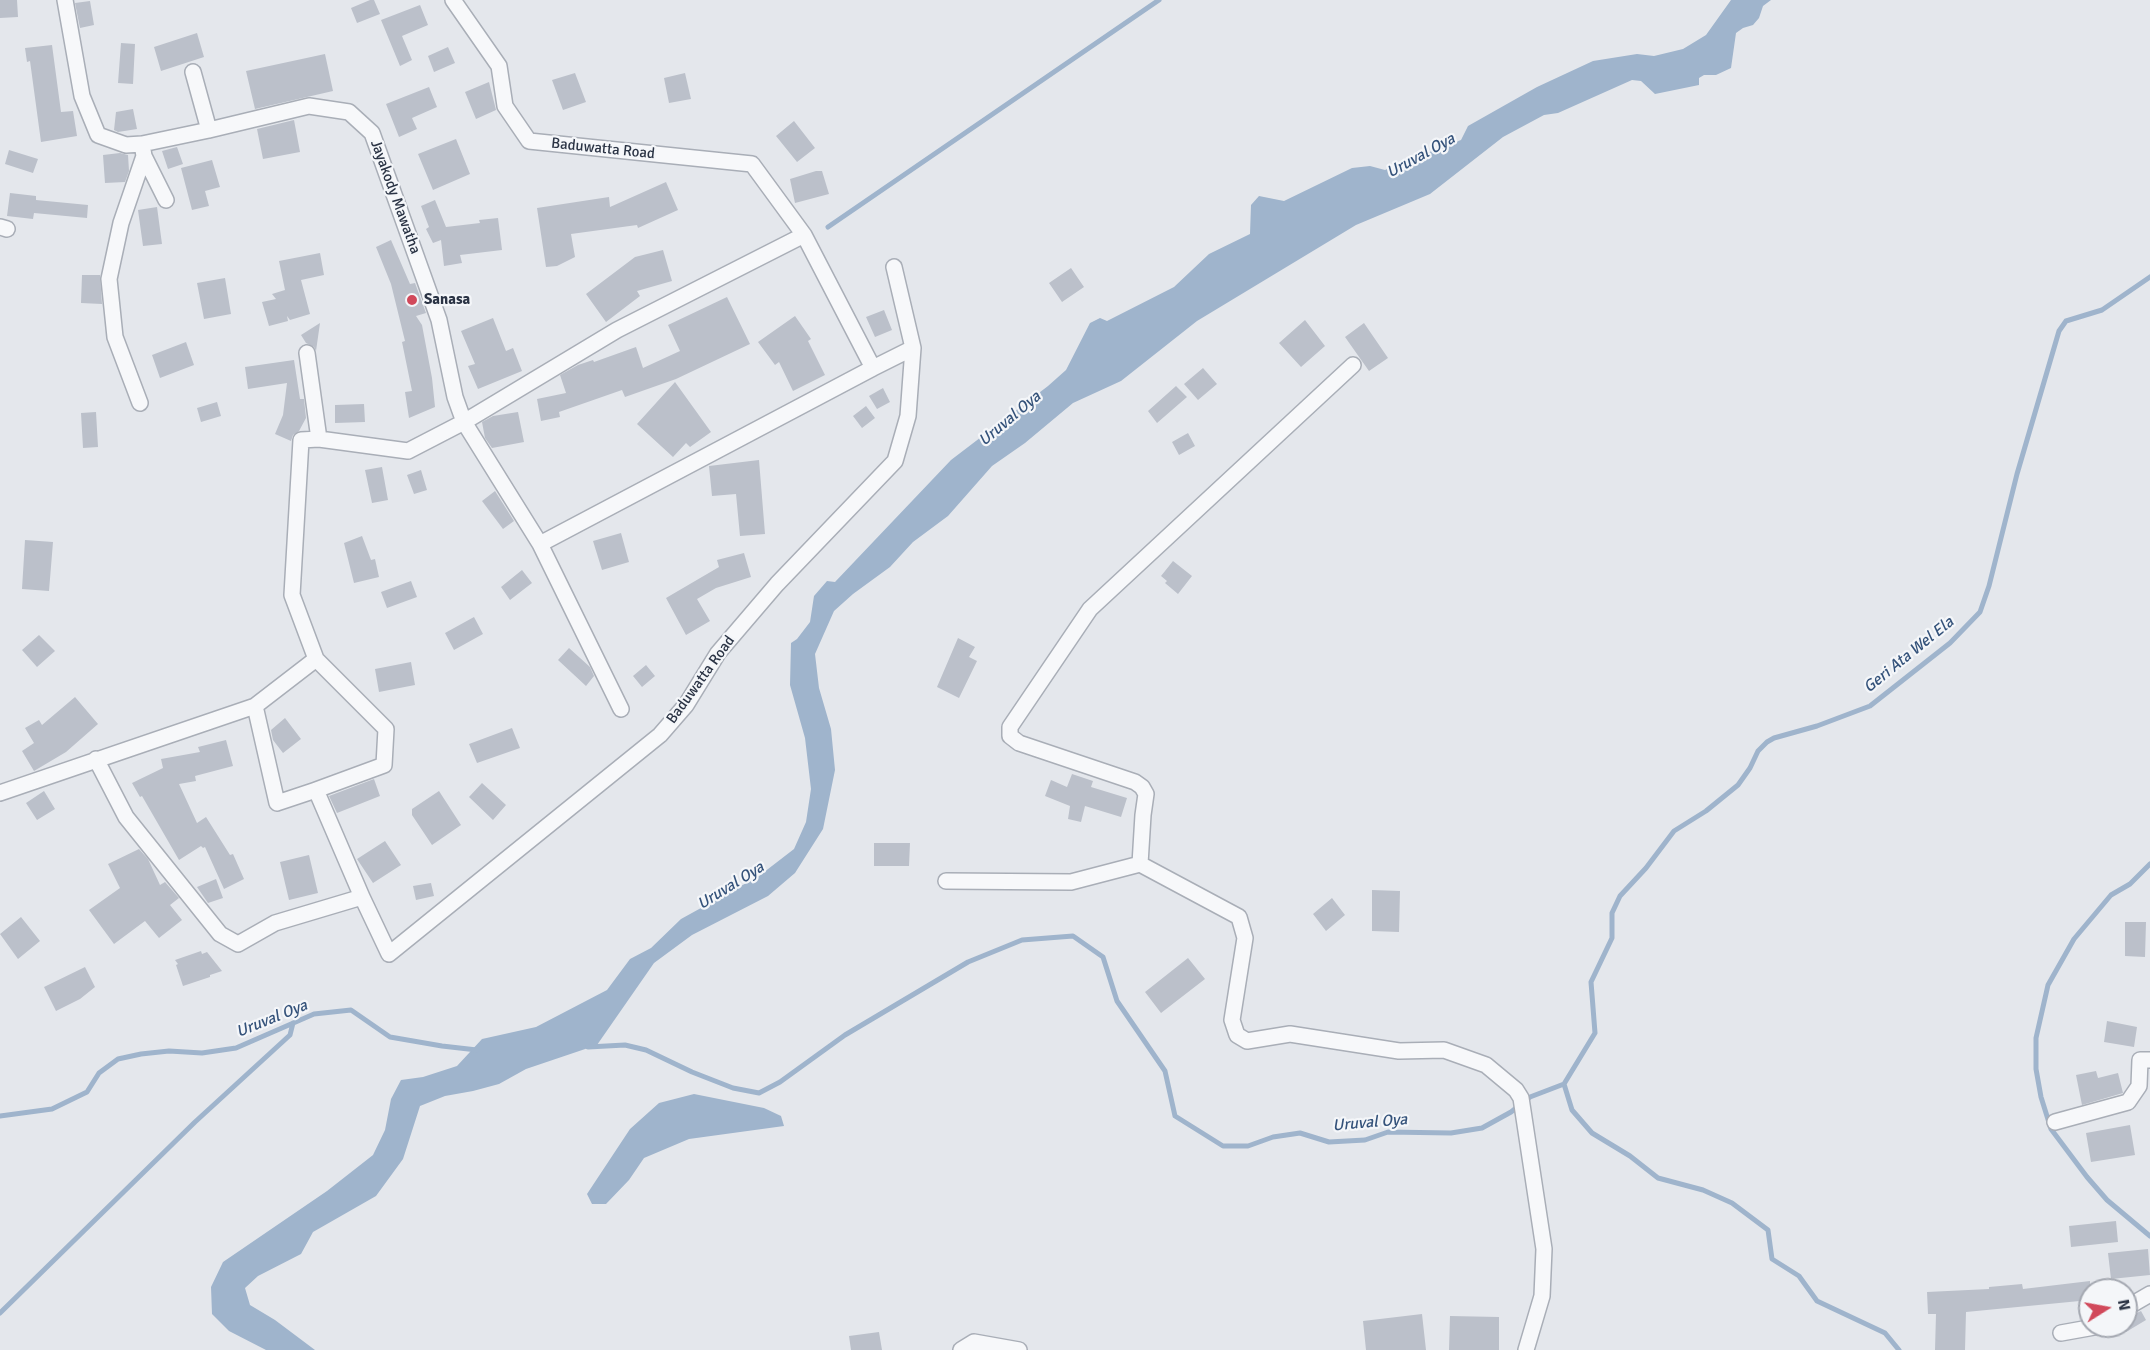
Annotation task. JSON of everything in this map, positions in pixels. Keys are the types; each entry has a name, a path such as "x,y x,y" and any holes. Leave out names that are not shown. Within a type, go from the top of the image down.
{"street":[{"name":"Jayakody Mawatha","path":"65,0 82,96 98,135 143,150 209,130 309,106 349,112 372,133 439,320 455,397 540,544"},
{"name":"Baduwatta Road","path":"453,0 499,66 506,106 529,141 752,164 804,235 873,368"},
{"path":"193,72 209,130"},
{"path":"143,150 166,200"},
{"path":"140,403 115,337 109,279 121,223 143,150"},
{"path":"255,706 277,803 384,765 386,729 316,658 292,595 301,440 319,439 408,451 468,419 616,330 804,235"},
{"name":"Baduwatta Road","path":"362,897 388,954 660,735 686,705 718,653 777,584 895,461 908,416 913,348 894,267"},
{"path":"621,709 540,544 913,348"},
{"path":"307,353 319,439"},
{"path":"1140,864 1146,794 1142,787 1135,782 1019,743 1010,736 1010,727 1090,609 1353,365"},
{"path":"0,793 255,706 316,658"},
{"path":"96,759 126,817 220,934 238,944 275,923 362,897 316,790"},
{"path":"946,881 1071,882 1140,864 1239,917 1245,938 1232,1020 1237,1035 1247,1041 1290,1034 1399,1051 1444,1050 1486,1065 1516,1090 1522,1103 1544,1249 1542,1296 1526,1350"},
{"path":"2055,1122 2128,1102 2139,1086 2140,1060 2150,1060"},
{"path":"2061,1332 2078,1329"},
{"path":"961,1350 974,1342 1019,1350"}],"water":[{"path":"1731,0 1771,0 1763,6 1759,18 1753,25 1736,33 1731,68 1716,75 1704,75 1699,78 1699,85 1655,94 1641,81 1632,80 1558,113 1544,115 1503,137 1430,194 1356,225 1197,321 1121,381 1073,403 1025,443 992,466 948,516 913,542 890,567 834,611 815,654 819,688 831,729 835,770 823,829 795,873 768,896 692,935 654,963 597,1045 526,1069 499,1084 445,1096 420,1106 403,1159 376,1196 313,1232 301,1254 258,1276 245,1288 250,1305 275,1320 315,1350 266,1350 229,1331 212,1314 211,1287 223,1262 327,1191 373,1155 385,1130 391,1099 401,1080 423,1077 457,1066 482,1039 536,1027 607,990 630,959 651,948 681,919 759,876 794,849 806,822 811,789 805,738 790,685 791,643 810,622 814,596 827,581 835,582 951,460 1066,370 1090,323 1100,318 1107,321 1174,287 1209,254 1250,234 1251,205 1259,196 1284,201 1352,168 1370,166 1385,170 1461,140 1468,126 1537,87 1593,61 1637,54 1654,56 1683,49 1706,35"},
{"path":"694,1094 764,1108 781,1116 784,1126 689,1139 644,1158 629,1180 606,1204 592,1204 587,1194 630,1129 659,1103"}],"building":[{"path":"0,0 17,0 18,17 0,18"},
{"path":"374,0 380,14 357,23 351,8"},
{"path":"90,1 94,25 80,28 75,3"},
{"path":"420,5 428,25 402,36 412,60 400,66 381,20"},
{"path":"197,33 204,57 161,71 154,47"},
{"path":"121,43 135,44 133,84 118,83"},
{"path":"52,45 61,112 73,111 77,136 41,142 30,61 27,62 25,48"},
{"path":"448,47 455,63 434,72 428,56"},
{"path":"325,54 333,91 255,109 246,71"},
{"path":"575,73 586,102 563,110 552,80"},
{"path":"685,73 691,99 669,103 664,78"},
{"path":"489,82 496,110 476,119 465,92"},
{"path":"429,87 437,107 412,118 417,129 399,137 386,104"},
{"path":"133,109 137,129 118,132 114,130 116,112"},
{"path":"294,120 300,152 263,159 257,129"},
{"path":"794,121 815,148 797,162 776,136"},
{"path":"456,139 470,174 433,190 418,154"},
{"path":"177,147 183,164 168,169 162,151"},
{"path":"9,150 38,159 33,173 5,164"},
{"path":"120,153 128,155 129,171 125,182 105,183 103,155"},
{"path":"212,160 220,187 205,191 209,206 192,210 181,168"},
{"path":"822,171 829,194 795,203 790,179"},
{"path":"666,182 678,210 638,228 637,225 571,234 575,257 557,266 546,267 537,208 609,197 610,207"},
{"path":"10,193 36,196 36,200 88,205 87,218 34,213 33,219 7,216"},
{"path":"435,200 446,227 480,223 479,220 498,218 502,250 460,255 462,263 444,266 441,240 433,243 426,229 429,227 421,206"},
{"path":"157,207 162,244 143,246 138,210"},
{"path":"391,240 410,284 415,283 426,313 416,316 422,325 435,407 409,418 405,392 412,391 402,342 405,341 391,284 376,247"},
{"path":"663,250 672,281 637,291 640,296 606,322 586,294 635,257"},
{"path":"320,253 324,275 301,280 310,314 290,320 287,316 288,321 269,326 262,302 276,299 272,294 285,290 279,261"},
{"path":"1071,268 1084,287 1062,302 1049,283"},
{"path":"82,275 100,275 102,304 81,303"},
{"path":"225,278 231,314 204,319 197,283"},
{"path":"727,297 750,344 676,379 625,397 622,390 559,412 560,417 541,421 537,399 566,393 560,375 578,365 593,360 594,362 636,347 643,368 680,351 668,325"},
{"path":"884,310 892,330 875,337 866,317"},
{"path":"795,316 811,339 808,341 825,375 793,391 779,362 775,365 758,342"},
{"path":"493,318 506,351 513,348 522,371 478,389 468,366 475,364 461,331"},
{"path":"1305,320 1325,346 1301,367 1279,343"},
{"path":"320,323 316,351 314,347 306,343 301,335"},
{"path":"1364,323 1388,358 1369,371 1345,337"},
{"path":"186,342 194,365 160,378 152,355"},
{"path":"294,360 300,399 304,399 306,418 291,441 275,434 283,415 287,383 248,389 245,367"},
{"path":"1203,368 1217,384 1198,400 1184,384"},
{"path":"675,382 711,432 690,447 686,443 673,457 637,424"},
{"path":"1176,386 1187,397 1157,423 1148,411"},
{"path":"883,388 890,402 877,409 869,396"},
{"path":"217,402 221,416 201,422 197,408"},
{"path":"364,404 365,422 335,423 335,405"},
{"path":"866,406 875,418 862,428 853,416"},
{"path":"96,412 98,447 83,448 81,413"},
{"path":"518,412 524,442 492,448 485,438 482,422 493,416"},
{"path":"1188,433 1195,446 1179,455 1172,442"},
{"path":"759,460 765,534 740,536 736,494 712,496 709,466"},
{"path":"382,467 388,500 372,503 365,470"},
{"path":"421,470 427,490 414,494 407,475"},
{"path":"495,491 514,521 503,529 482,501"},
{"path":"621,533 629,562 602,570 593,541"},
{"path":"362,536 371,560 375,559 379,577 354,583 344,543"},
{"path":"25,540 53,542 49,591 22,589"},
{"path":"744,553 751,577 716,588 697,599 710,621 686,635 666,598 719,567 717,560"},
{"path":"1173,561 1192,576 1178,594 1165,583 1167,581 1161,576"},
{"path":"522,570 532,583 510,600 501,587"},
{"path":"411,581 417,597 387,608 381,592"},
{"path":"474,617 483,634 454,650 445,633"},
{"path":"39,635 55,651 37,667 22,650"},
{"path":"958,638 975,647 969,657 977,661 959,698 937,687"},
{"path":"569,648 590,667 594,676 586,686 558,660"},
{"path":"411,662 415,685 379,692 375,669"},
{"path":"646,665 655,676 642,687 633,676"},
{"path":"75,697 98,724 66,752 34,771 22,751 34,743 25,728 39,720 42,725"},
{"path":"285,718 301,739 283,753 273,740 271,730"},
{"path":"512,728 520,748 477,763 469,744"},
{"path":"226,740 233,766 195,776 196,781 179,784 197,823 206,817 230,855 233,854 244,879 224,889 205,847 201,846 179,860 132,783 163,768 161,759 200,752 198,747"},
{"path":"1072,774 1093,781 1091,787 1127,798 1121,817 1085,806 1081,822 1068,819 1070,806 1045,796 1051,780 1067,787"},
{"path":"374,779 380,796 337,813 329,796"},
{"path":"482,783 506,805 493,820 469,797"},
{"path":"44,791 55,809 37,820 26,803"},
{"path":"439,791 461,825 432,845 412,815 412,809"},
{"path":"385,841 401,865 373,883 357,859"},
{"path":"874,843 910,843 909,866 874,866"},
{"path":"139,849 148,859 160,885 165,882 179,898 170,905 182,920 159,938 145,921 114,944 89,910 120,888 108,864"},
{"path":"309,855 318,893 289,900 280,862"},
{"path":"216,879 223,898 208,903 197,887"},
{"path":"431,883 434,896 416,900 413,886"},
{"path":"1372,890 1400,891 1399,932 1372,931"},
{"path":"1332,898 1345,915 1326,931 1313,914"},
{"path":"21,917 40,941 18,959 0,934"},
{"path":"2125,922 2146,922 2145,957 2125,956"},
{"path":"201,951 202,954 207,952 222,971 183,986 175,960"},
{"path":"1188,958 1205,979 1161,1013 1145,992"},
{"path":"85,967 95,987 80,999 56,1011 44,987"},
{"path":"2107,1021 2137,1027 2134,1047 2104,1042"},
{"path":"2096,1071 2098,1078 2118,1073 2123,1093 2082,1105 2076,1075"},
{"path":"2130,1125 2135,1155 2091,1162 2086,1133"},
{"path":"2116,1221 2118,1242 2071,1247 2069,1226"},
{"path":"2148,1249 2150,1275 2111,1278 2108,1253"},
{"path":"2078,1282 2078,1301 1966,1312 1965,1350 1935,1350 1936,1314 1928,1314 1927,1292 1989,1289 1989,1287 2022,1284 2023,1289"},
{"path":"2141,1311 2146,1320 2138,1325 2138,1312"},
{"path":"1422,1314 1426,1350 1366,1350 1363,1321"},
{"path":"1450,1316 1499,1317 1499,1350 1449,1350"},
{"path":"879,1332 882,1350 851,1350 849,1336"}],"waterway":[{"path":"828,227 1159,0"},
{"name":"Geri Ata Wel Ela","path":"1564,1084 1595,1033 1591,982 1612,938 1612,913 1620,896 1646,868 1674,831 1706,811 1738,785 1758,751 1767,742 1870,706 1950,643 1980,612 2059,331 2066,321 2102,310 2150,277"},
{"path":"2150,864 2130,884 2111,895 2074,939 2048,985 2036,1038 2036,1069 2041,1097 2051,1129 2107,1200 2150,1236"},
{"name":"Uruval Oya","path":"588,1047 625,1045 646,1050 733,1088 759,1093 780,1082 845,1035 968,962 1022,940 1073,936 1103,957 1117,1001 1165,1071 1175,1116 1223,1146 1248,1146 1273,1137 1300,1133 1329,1142 1365,1140 1388,1132 1451,1133 1482,1128 1511,1112 1530,1097 1564,1084 1572,1110 1592,1133 1630,1156 1658,1178 1703,1190 1732,1203 1768,1230 1772,1259 1799,1276 1817,1301 1885,1333 1899,1350"},
{"name":"Uruval Oya","path":"0,1116 52,1109 87,1092 99,1073 118,1059 169,1051 202,1053 236,1048 314,1014 351,1010 390,1037 477,1050"},
{"path":"0,1313 195,1122 290,1035 293,1023"}],"place":[{"name":"Sanasa","path":"412,300"}]}
